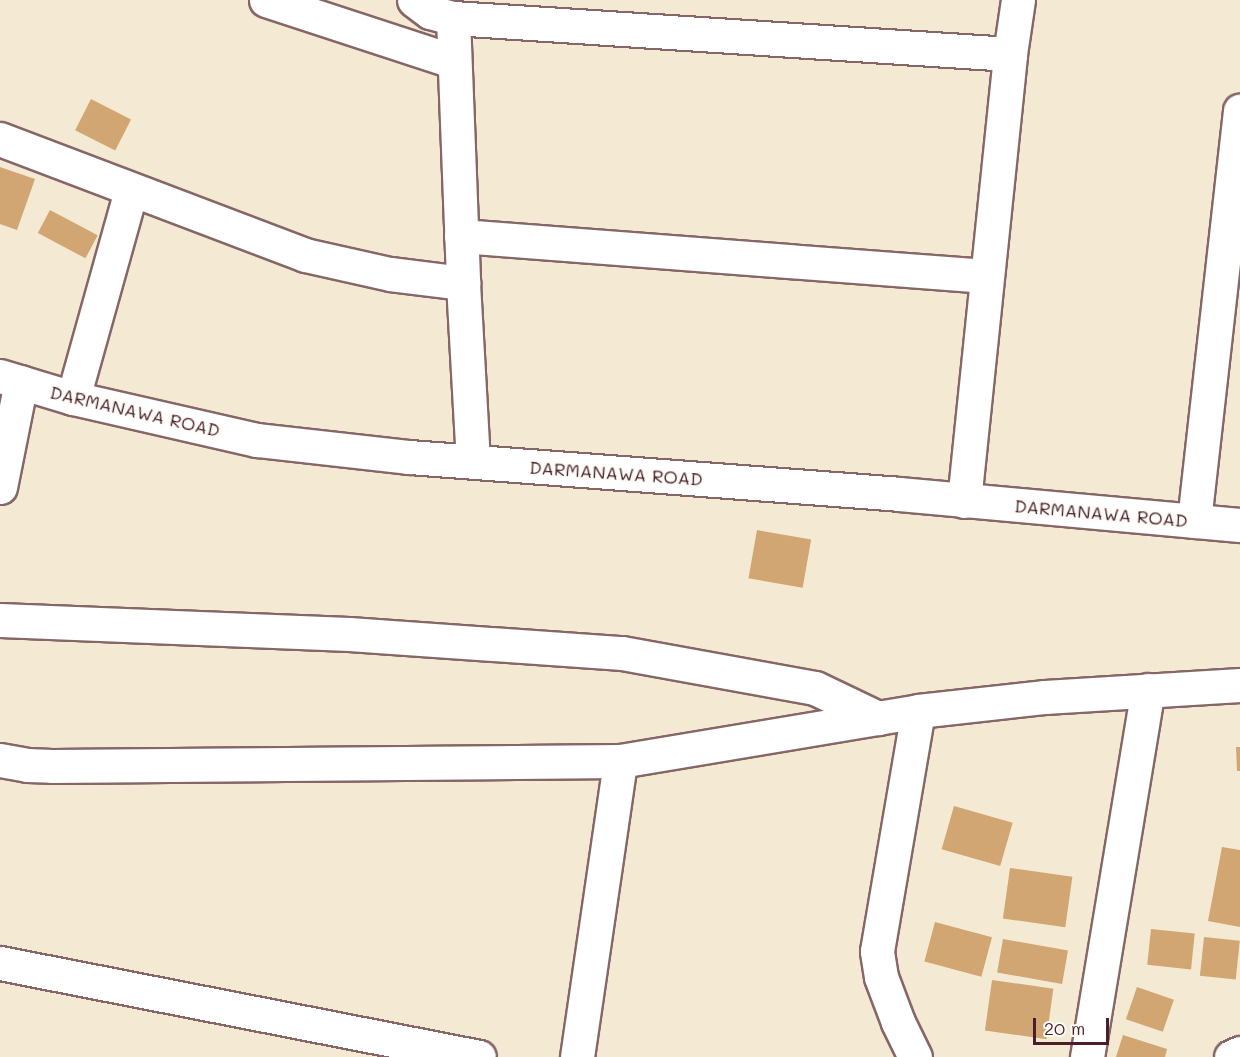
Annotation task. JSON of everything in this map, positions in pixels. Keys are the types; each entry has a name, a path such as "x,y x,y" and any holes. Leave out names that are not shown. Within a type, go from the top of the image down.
{"street":[{"path":"266,0 453,61"},
{"path":"414,0 430,12 453,18 1010,54"},
{"path":"964,501 986,276 1018,0"},
{"path":"453,18 453,61 473,462"},
{"path":"1194,521 1240,111"},
{"path":"0,139 305,255 390,274 463,283"},
{"path":"73,398 132,190"},
{"path":"461,236 986,276"},
{"path":"0,487 10,379"},
{"name":"DARMANAWA ROAD","path":"10,379 73,398 257,440 409,457 1240,525"},
{"path":"0,620 349,634 622,653 815,688 878,717"},
{"path":"0,760 27,765 52,766 620,761 918,711 1045,697 1240,685"},
{"path":"1087,1057 1148,690"},
{"path":"915,1057 898,1022 881,977 877,951 918,711"},
{"path":"577,1057 620,761"},
{"path":"0,963 478,1057"},
{"path":"1231,1057 1240,1053"}],"building":[{"path":"91,99 131,119 115,151 75,130"},
{"path":"0,167 35,179 17,230 0,224"},
{"path":"50,210 98,235 85,258 38,233"},
{"path":"757,530 811,540 803,588 748,578"},
{"path":"1236,747 1240,747 1240,771 1237,771"},
{"path":"954,806 1013,823 1000,866 942,849"},
{"path":"1222,847 1240,850 1240,927 1208,921"},
{"path":"1010,868 1072,877 1065,927 1003,919"},
{"path":"935,922 992,937 981,977 924,962"},
{"path":"1151,929 1195,934 1191,969 1147,965"},
{"path":"1204,937 1240,941 1236,980 1200,976"},
{"path":"1003,939 1068,950 1062,984 997,972"},
{"path":"992,980 1053,989 1046,1039 985,1031"},
{"path":"1137,987 1174,1000 1163,1032 1126,1019"},
{"path":"1123,1035 1167,1049 1165,1057 1116,1057"}]}
